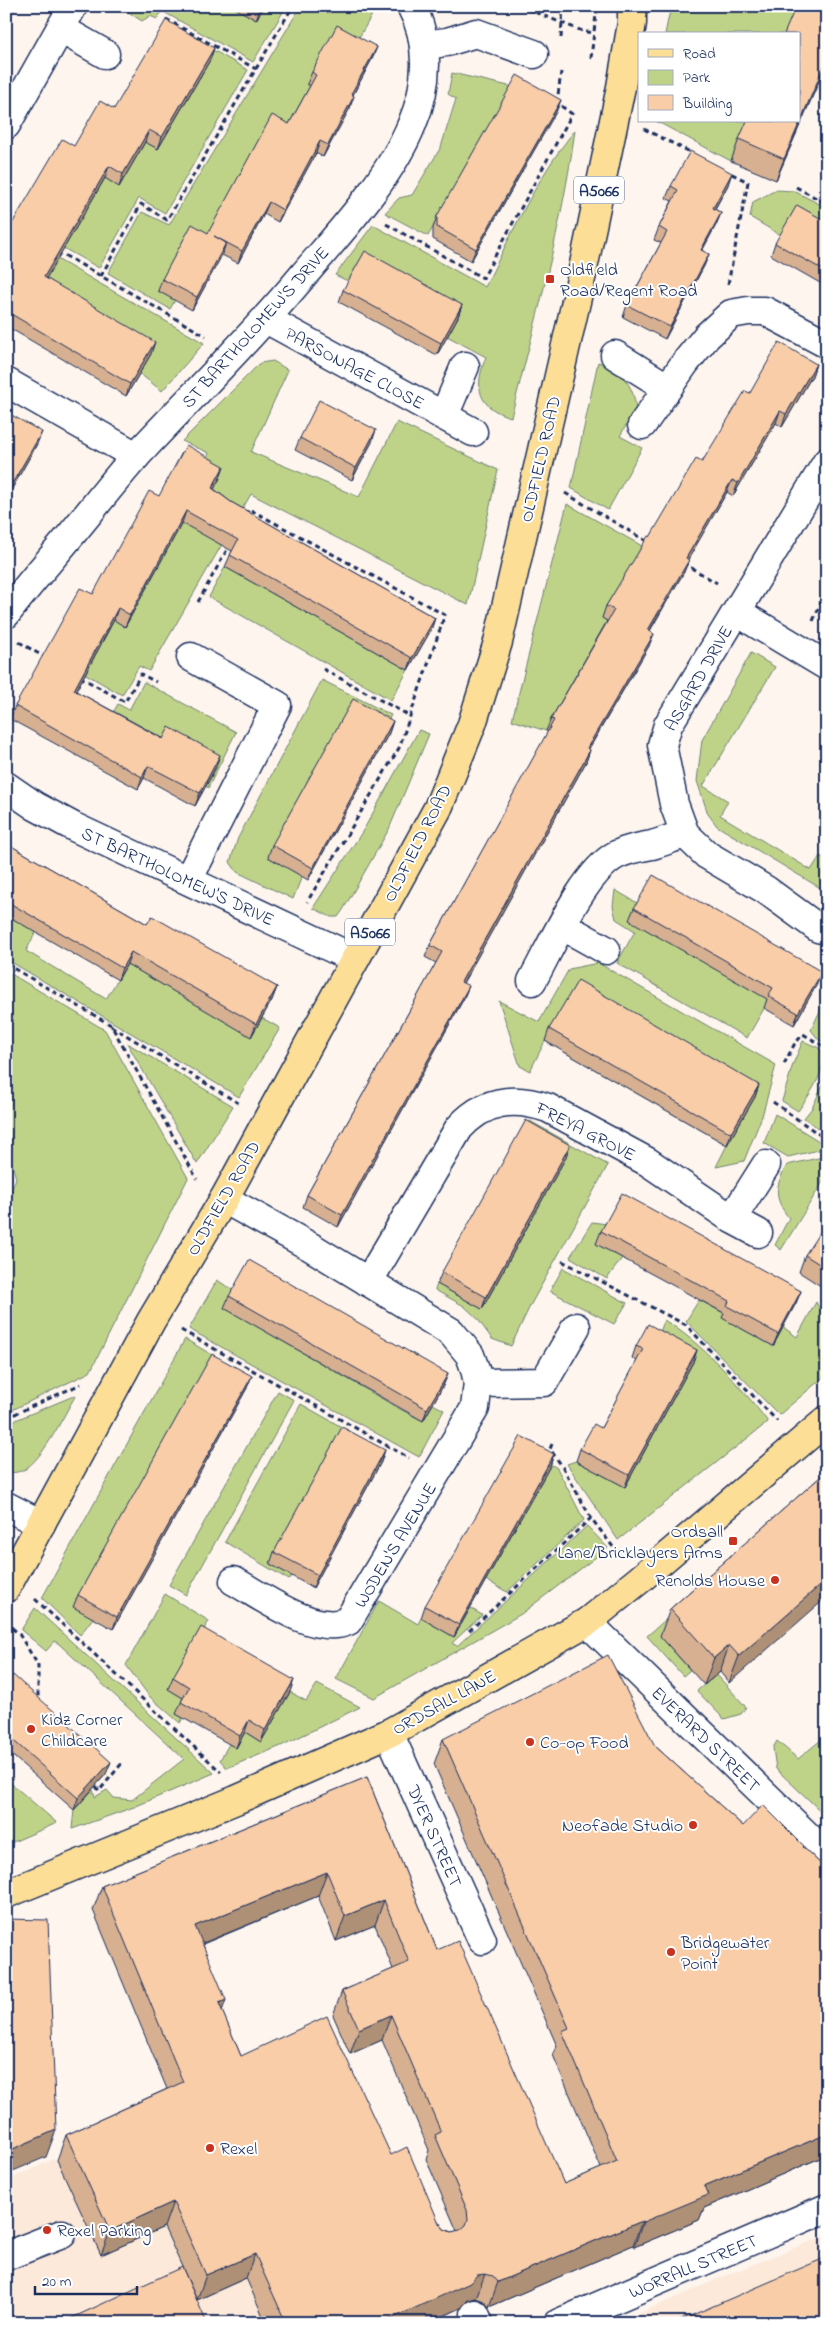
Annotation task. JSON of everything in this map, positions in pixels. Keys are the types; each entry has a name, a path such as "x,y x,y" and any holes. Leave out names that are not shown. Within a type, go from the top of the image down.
{"main road":[{"name":"OLDFIELD ROAD","path":"6,1588 151,1321 224,1199 438,808 486,684 498,642 575,302 635,12"},
{"name":"ORDSALL LANE","path":"6,1894 236,1800 389,1733 587,1622 827,1420"}],"street":[{"name":"ST BARTHOLOMEW'S DRIVE","path":"6,614 136,456 266,320 342,232 403,143 413,124 424,81 426,59 419,25 411,6"},
{"path":"6,124 67,18 105,54"},
{"path":"424,45 447,42 476,33 534,54"},
{"path":"642,425 707,336 732,314 748,311 765,311 827,344"},
{"name":"PARSONAGE CLOSE","path":"266,320 473,432"},
{"path":"616,355 668,388"},
{"name":"PARSONAGE CLOSE","path":"444,416 465,366"},
{"path":"6,382 136,456"},
{"name":"ASGARD DRIVE","path":"827,462 668,725 662,745 674,804 685,834 707,855 766,890 818,928 827,930"},
{"path":"737,612 827,666"},
{"path":"188,880 277,705 192,657"},
{"name":"ST BARTHOLOMEW'S DRIVE","path":"6,786 35,806 74,827 355,960"},
{"path":"532,981 584,888 603,864 615,855 634,847 654,844 685,834"},
{"path":"563,926 606,950"},
{"name":"FREYA GROVE","path":"368,1282 459,1128 478,1110 503,1102 531,1102 548,1108 648,1162 732,1219 758,1233"},
{"path":"732,1219 766,1165"},
{"name":"WODEN'S AVENUE","path":"224,1199 312,1247 451,1332 470,1355 478,1383 475,1408 348,1621 339,1626 316,1623 290,1612 234,1581"},
{"path":"478,1383 544,1382 576,1328"},
{"path":"6,1506 42,1524"},
{"name":"EVERARD STREET","path":"587,1622 827,1855"},
{"name":"DYER STREET","path":"389,1733 482,1940"},
{"name":"WORRALL STREET","path":"559,2323 827,2208"},
{"path":"6,2256 62,2234"}],"path":[{"path":"101,276 141,204 167,220 293,6"},
{"path":"519,6 595,34"},
{"path":"166,19 256,69"},
{"path":"380,222 483,278 572,114 549,98"},
{"path":"641,127 700,157"},
{"path":"727,171 748,182 728,281 729,288"},
{"path":"796,187 827,204"},
{"path":"6,223 15,228"},
{"path":"49,247 211,339"},
{"path":"561,491 649,543"},
{"path":"244,518 249,510 445,615 399,748 305,905"},
{"path":"198,602 230,544"},
{"path":"681,562 722,586"},
{"path":"812,624 827,588"},
{"path":"15,640 49,659"},
{"path":"323,669 410,716"},
{"path":"74,674 125,702 141,674 156,682"},
{"path":"6,964 111,1025 240,1104"},
{"path":"111,1025 197,1179"},
{"path":"784,1064 802,1034 827,1048"},
{"path":"772,1102 827,1140"},
{"path":"562,1261 686,1325 778,1423"},
{"path":"181,1329 413,1460"},
{"path":"6,1418 83,1383 89,1384"},
{"path":"552,1444 550,1449 562,1466 591,1518 639,1580"},
{"path":"469,1631 591,1518"},
{"path":"32,1597 220,1771 223,1778"},
{"path":"12,1628 38,1664 38,1702 32,1707"},
{"path":"96,1786 99,1791 123,1762"}],"shaded area":[{"path":"54,2159 449,2313 454,2323 6,2323 6,2181"},
{"path":"827,2235 827,2323 618,2323 729,2274"}],"green space":[{"path":"118,6 232,6 256,20 264,6 270,6 283,12 253,62 162,11 157,19 150,16 142,21"},
{"path":"301,6 377,6 353,48 312,87 285,136 203,245 158,291 175,300 170,309 108,273 142,212 169,225"},
{"path":"671,6 797,6 787,32 665,32"},
{"path":"190,37 248,70 165,213 139,198 99,268 40,235 42,232 66,245 105,178 119,186 145,142 158,149"},
{"path":"452,73 513,87 428,236 385,213 399,198 412,195 441,147 456,99 448,94"},
{"path":"658,122 748,122 731,161"},
{"path":"575,130 570,166 555,239 511,417 491,408 481,394 480,377 486,357 447,336 457,317 350,282 335,275 373,225 485,287 537,186"},
{"path":"776,190 794,191 827,208 827,218 818,232 782,236 750,217 753,202"},
{"path":"6,230 204,343 162,391 6,270"},
{"path":"273,361 288,370 251,452 359,497 397,422 498,470 468,605 251,494 149,671 139,666 122,695 65,662 114,620 125,626 209,453 182,441 260,363"},
{"path":"598,362 619,373 629,385 636,408 620,436 642,448 608,510 571,488"},
{"path":"567,504 644,547 602,618 610,623 546,731 512,720"},
{"path":"225,567 408,670 391,700 209,597"},
{"path":"751,653 775,667 703,786 728,801 720,815 811,870 820,856 827,860 827,892 717,826 708,814 697,781 702,740"},
{"path":"322,680 391,715 383,730 268,857 302,876 293,899 237,872 230,862 238,838"},
{"path":"144,682 236,732 208,788 206,786 216,768 107,723 118,704 129,710"},
{"path":"419,730 429,734 389,829 343,910 338,917 331,917 313,908 364,829"},
{"path":"615,890 639,904 769,1000 747,1038 617,963 635,931 616,919 613,906"},
{"path":"6,915 36,932 26,951 106,999 127,964 251,1036 262,1018 280,1028 239,1097 6,959"},
{"path":"598,963 776,1065 762,1116 744,1161 716,1167 727,1145 545,1041 530,1071 520,1066 499,1001 539,1022 569,969"},
{"path":"6,971 105,1030 188,1178 90,1372 6,1413 6,1204 16,1178 6,1145"},
{"path":"827,996 827,1042 819,1040 811,1030"},
{"path":"803,1041 819,1048 825,1056 818,1078 798,1111 782,1101 793,1064"},
{"path":"127,1043 233,1106 197,1164"},
{"path":"827,1076 827,1134 804,1118 812,1108"},
{"path":"775,1114 827,1146 827,1148 788,1157 764,1143"},
{"path":"530,1121 608,1165 531,1304 511,1346 492,1339 477,1318 464,1306 435,1290 437,1284 482,1309 522,1132"},
{"path":"827,1156 827,1175 781,1250 775,1245 789,1218 778,1198 778,1186 783,1172 787,1165"},
{"path":"592,1222 607,1224 597,1244 622,1258 607,1279 570,1257"},
{"path":"563,1268 627,1303 614,1324 550,1291"},
{"path":"217,1280 234,1291 225,1308 398,1408 423,1421 433,1404 444,1410 419,1457 189,1329"},
{"path":"699,1300 725,1314 723,1318 773,1346 783,1327 797,1337 816,1302 827,1324 827,1374 779,1415 686,1321"},
{"path":"664,1320 692,1340 720,1366 746,1394 768,1422 618,1540 567,1464 576,1461 625,1487 657,1343"},
{"path":"185,1339 233,1367 93,1618 80,1635 42,1598"},
{"path":"278,1391 294,1400 186,1595 169,1585"},
{"path":"76,1395 48,1443 35,1460 23,1470 6,1473 6,1424"},
{"path":"301,1404 365,1440 270,1564 292,1576 289,1580 225,1542"},
{"path":"535,1455 557,1468 584,1520 507,1592 486,1580"},
{"path":"827,1478 660,1636 690,1670 683,1676 647,1636"},
{"path":"587,1526 608,1548 521,1614 374,1698 336,1679 379,1601 418,1624 421,1618 454,1637 470,1608 482,1615 452,1643 457,1646"},
{"path":"165,1594 209,1621 169,1689 185,1699 176,1714 183,1718 180,1723 149,1696 126,1665"},
{"path":"35,1608 214,1773 134,1807 72,1829 74,1810 93,1790 95,1797 107,1790 114,1798 132,1800 184,1759 59,1644 55,1641 46,1651 21,1630"},
{"path":"716,1674 746,1707 741,1714 724,1719 697,1691"},
{"path":"317,1684 360,1707 281,1746 227,1768 220,1760 229,1744 236,1748 245,1732 261,1742 290,1692 306,1701"},
{"path":"827,1735 827,1817 776,1769 773,1748 777,1741 798,1759"},
{"path":"6,1779 57,1823 13,1842 6,1837"}],"building":[{"path":"6,6 13,6 6,18"},
{"path":"796,6 827,6 827,59 800,122 800,32 785,32"},
{"path":"166,20 214,48 162,137 149,130 123,174 109,166 44,277 155,342 130,384 6,311 6,234 62,139 74,146 100,101 114,109"},
{"path":"337,25 377,47 351,94 354,96 328,145 320,141 283,210 269,202 242,251 214,236 226,243 197,297 162,279 192,224 208,233 272,115 289,124 316,75 312,72"},
{"path":"517,75 561,100 476,249 437,227 437,216"},
{"path":"747,122 800,122 784,159 739,139"},
{"path":"690,151 732,173 713,208 721,213 701,250 709,254 670,327 627,305 667,232 659,227 678,190 671,186"},
{"path":"797,205 827,222 827,272 775,243"},
{"path":"365,251 462,305 441,343 343,290"},
{"path":"779,342 816,364 786,414 780,411 738,483 732,480 686,558 689,560 648,630 654,634 587,748 590,750 461,982 469,986 342,1215 307,1195 442,952 430,945 554,720 551,719 614,610 606,606 696,459 702,462 745,391 750,393"},
{"path":"319,400 376,430 356,468 300,438"},
{"path":"6,412 42,432 13,482 6,478"},
{"path":"186,445 224,466 212,488 231,502 435,618 412,658 230,555 238,540 186,511 130,615 118,608 74,690 163,739 169,727 220,755 200,793 148,766 142,777 15,706 80,588 93,594 149,491 159,496"},
{"path":"353,699 393,721 313,868 272,845"},
{"path":"6,843 147,924 152,916 277,987 256,1024 131,952 122,968 6,901"},
{"path":"653,875 822,972 798,1013 768,996 773,988 634,908"},
{"path":"578,980 759,1085 731,1133 549,1029"},
{"path":"526,1120 570,1145 486,1297 442,1272"},
{"path":"622,1193 801,1291 778,1334 727,1306 729,1301 601,1231"},
{"path":"825,1224 827,1225 827,1269 805,1255"},
{"path":"249,1260 448,1374 427,1409 229,1296"},
{"path":"648,1324 697,1350 629,1475 580,1449 594,1424 601,1428 643,1349 636,1346"},
{"path":"212,1354 252,1376 117,1617 78,1595"},
{"path":"342,1427 385,1450 318,1575 274,1552"},
{"path":"521,1436 554,1454 459,1625 425,1606"},
{"name":"Renolds House","path":"827,1471 827,1579 739,1656 729,1645 714,1658 670,1609"},
{"path":"201,1627 294,1680 265,1730 249,1720 240,1736 181,1702 189,1687 173,1677"},
{"path":"608,1655 655,1746 743,1826 763,1805 804,1846 827,1870 827,2134 704,2186 708,2195 498,2282 493,2276 477,2275 470,2283 382,2323 286,2323 255,2254 206,2275 173,2202 110,2231 66,2135 183,2082 102,1886 367,1777 437,1950 458,1941 564,2184 617,2161 562,2031 569,2028 443,1739","holes":["327,1872 345,1916 384,1900 409,1962 342,1991 359,2029 391,2015 441,2132 435,2135 467,2210 468,2219 466,2225 460,2230 451,2232 444,2229 439,2223 407,2147 391,2155 327,2016 241,2056 219,2003 226,2000 195,1926"]},
{"name":"Kidz Corner Childcare","path":"13,1675 111,1762 78,1798 6,1734 6,1682"},
{"path":"6,1919 48,1920 56,2130 6,2152"},
{"path":"827,2257 827,2323 674,2323"},
{"path":"182,2267 207,2323 61,2323"}],"place":[{"name":"Oldfield Road/Regent Road","path":"550,279"},
{"name":"Ordsall Lane/Bricklayers Arms","path":"733,1541"},
{"name":"Renolds House","path":"775,1580"},
{"name":"Kidz Corner Childcare","path":"31,1729"},
{"name":"Co-op Food","path":"530,1742"},
{"name":"Neofade Studio","path":"693,1825"},
{"name":"Bridgewater Point","path":"671,1952"},
{"name":"Rexel","path":"210,2148"},
{"name":"Rexel Parking","path":"47,2230"}]}
